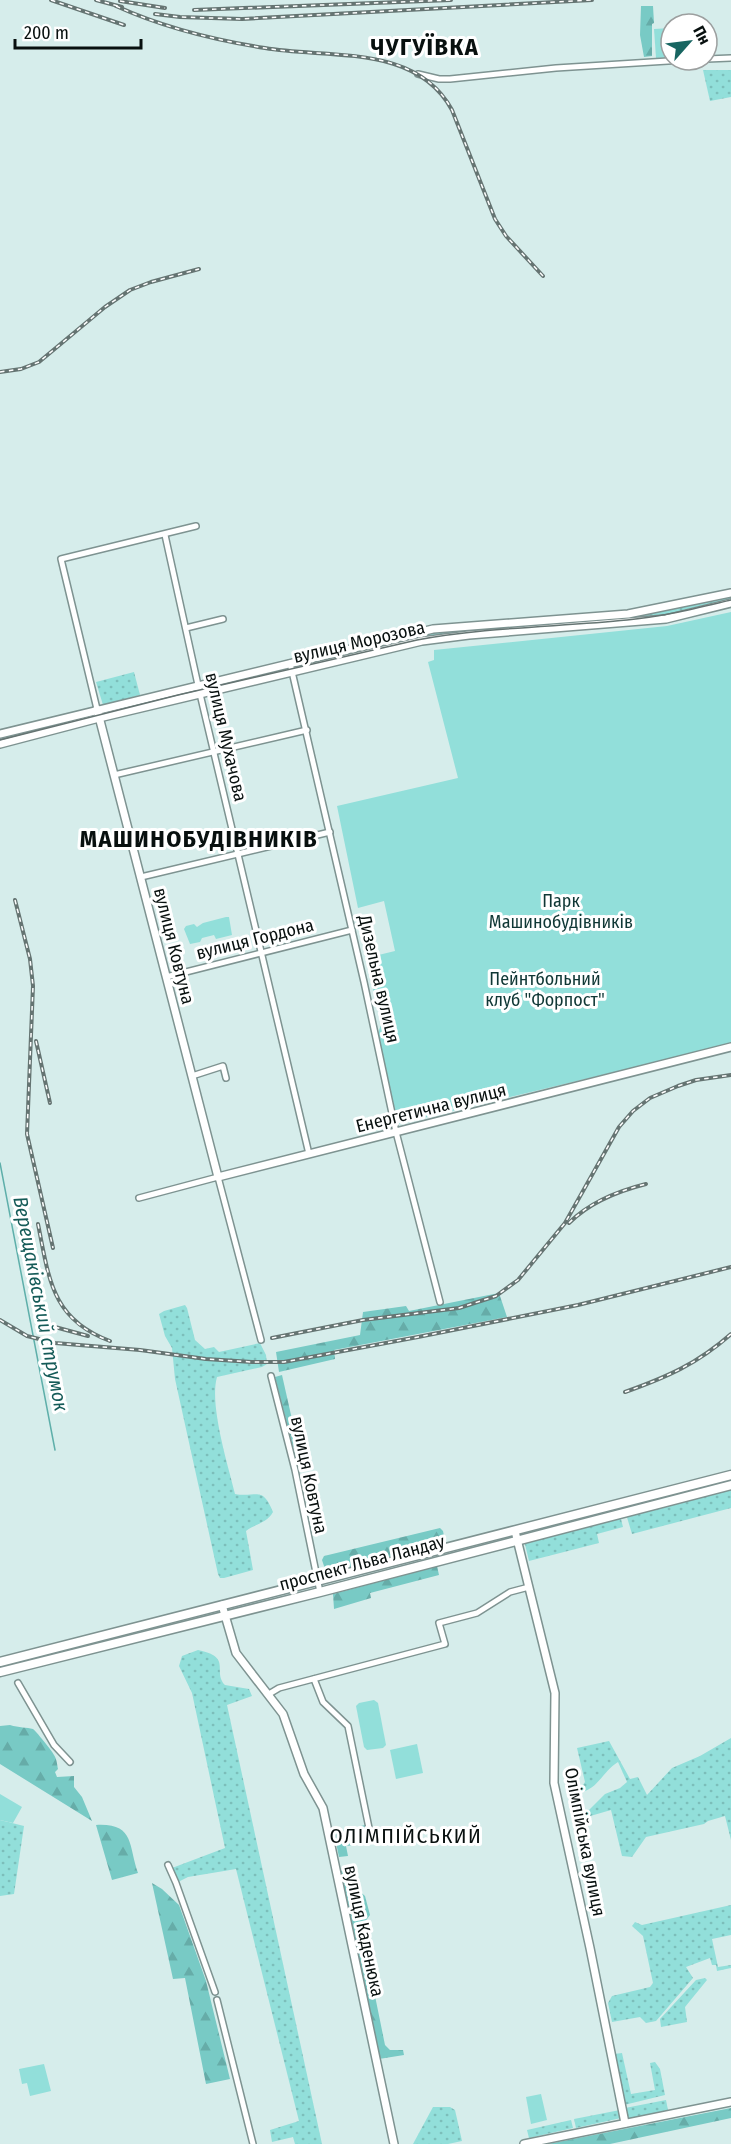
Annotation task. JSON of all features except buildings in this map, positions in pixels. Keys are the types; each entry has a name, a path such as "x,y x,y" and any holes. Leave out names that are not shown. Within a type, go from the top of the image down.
{"main road":[{"name":"проспект Льва Ландау","path":"0,1672 503,1544 517,1535 731,1475"},
{"name":"проспект Льва Ландау","path":"0,1662 500,1534 517,1535 731,1485"},
{"path":"500,1534 503,1544"},
{"path":"79,1642 82,1652"}],"street":[{"path":"418,74 450,79 556,68 659,62"},
{"path":"165,535 196,526"},
{"name":"вулиця Ковтуна","path":"165,535 61,559 99,718 261,1340"},
{"name":"вулиця Мухачова","path":"165,535 200,694 309,1154"},
{"name":"вулиця Морозова","path":"0,734 433,629 628,614 731,593"},
{"name":"вулиця Морозова","path":"0,744 99,718 433,639 628,624 666,619 731,603"},
{"path":"186,628 224,619"},
{"name":"Дизельна вулиця","path":"290,663 307,730 396,1132 440,1302"},
{"path":"114,775 307,730"},
{"path":"141,877 330,832"},
{"name":"вулиця Гордона","path":"166,977 352,930"},
{"name":"Енергетична вулиця","path":"139,1198 731,1047"},
{"path":"192,1076 223,1066 226,1078"},
{"name":"вулиця Ковтуна","path":"271,1376 295,1470 320,1592"},
{"name":"Олімпійська вулиця","path":"517,1535 555,1697 554,1783 625,2123"},
{"path":"269,1694 279,1688 445,1644 439,1623 477,1613 510,1592 529,1587"},
{"name":"вулиця Каденюка","path":"222,1605 236,1653 285,1718 304,1774 324,1810 394,2144"},
{"path":"314,1679 323,1702 348,1726 369,1828"},
{"path":"18,1683 54,1745 70,1762"},
{"path":"168,1865 215,1992"},
{"path":"217,2000 253,2144"},
{"path":"526,2144 731,2102"}],"green space":[{"path":"641,6 653,6 652,56 644,57 640,35"},
{"path":"654,29 659,29 659,58 656,58"},
{"path":"731,70 731,97 710,101 703,72"},
{"path":"731,595 731,601 661,616 450,635 295,670 293,664 434,631 626,616"},
{"name":"Парк Машинобудівників","path":"731,612 731,1044 398,1124 378,1033 381,1025 366,958 395,951 384,901 358,908 337,806 458,778 428,662 434,660 434,650 667,626"},
{"path":"134,672 140,695 103,705 96,682"},
{"path":"229,917 232,935 216,939 214,935 190,944 184,929 186,926 194,924 197,927 203,923"},
{"path":"499,1293 507,1317 334,1350 335,1359 279,1372 276,1352 360,1335 363,1312 406,1306 409,1311"},
{"path":"185,1305 195,1340 205,1349 214,1347 219,1352 260,1343 266,1355 267,1364 262,1367 217,1377 215,1403 217,1419 235,1494 262,1495 273,1512 264,1521 246,1531 253,1570 224,1578 220,1578 218,1574 175,1379 172,1348 165,1336 159,1314"},
{"path":"282,1375 298,1446 293,1447 275,1377"},
{"path":"731,1479 731,1482 524,1534 524,1532"},
{"path":"731,1487 731,1508 632,1534 626,1514 637,1511 640,1513 659,1505"},
{"path":"620,1515 623,1527 597,1534 599,1543 529,1561 524,1540"},
{"path":"440,1528 443,1531 444,1544 328,1573 322,1560 324,1556"},
{"path":"437,1566 439,1575 370,1593 371,1598 334,1609 333,1594"},
{"path":"198,1650 215,1656 225,1685 249,1689 252,1696 227,1705 322,2144 295,2144 293,2137 272,2142 270,2130 299,2121 236,1869 188,1877 176,1883 172,1868 225,1848 192,1693 179,1666 182,1656"},
{"path":"374,1700 378,1703 386,1745 383,1748 367,1750 364,1747 356,1706 359,1703"},
{"path":"10,1725 33,1729 37,1733 55,1757 57,1777 74,1776 74,1787 82,1797 92,1821 0,1764 0,1726"},
{"path":"731,1738 731,1840 725,1816 704,1824 646,1837 632,1857 622,1856 611,1810 580,1819 605,1794 620,1788 627,1782 618,1762 595,1785 578,1793 585,1782 577,1748 609,1741 630,1779 638,1777 647,1795 672,1768 700,1756"},
{"path":"417,1744 423,1773 396,1779 390,1750"},
{"path":"0,1794 22,1807 13,1823 0,1820"},
{"path":"0,1820 24,1826 14,1894 0,1896"},
{"path":"96,1825 109,1825 124,1832 131,1845 138,1873 112,1880"},
{"path":"365,1825 365,1838 356,1845 346,1846 348,1856 339,1857 334,1833"},
{"path":"348,1870 355,1887 365,1896 370,1915 361,1927 385,2045 390,2050 403,2050 404,2055 379,2059 340,1871"},
{"path":"152,1883 179,1905 206,1981 230,2079 206,2084 185,1978 173,1979"},
{"path":"731,1905 731,1935 712,1939 718,1967 731,1965 731,1968 717,1971 716,1965 712,1965 710,1958 686,1967 693,1978 656,2021 646,2023 640,2017 612,2022 608,2003 612,1996 650,1987 653,1983 643,1936 632,1926 635,1922 642,1925"},
{"path":"705,1978 707,1980 685,2007 687,2022 661,2027 660,2019 696,1980"},
{"path":"622,2053 631,2094 655,2090 650,2063 655,2062 660,2069 665,2095 624,2105 614,2054"},
{"path":"44,2064 51,2091 30,2096 27,2083 22,2084 19,2069"},
{"path":"541,2094 547,2120 531,2124 526,2097"},
{"path":"666,2100 668,2110 627,2118 625,2108"},
{"path":"433,2107 450,2107 455,2110 462,2141 448,2144 413,2144"},
{"path":"731,2108 731,2118 610,2144 548,2144"},
{"path":"620,2110 621,2118 576,2128 574,2119"},
{"path":"571,2120 573,2128 529,2138 527,2130"}],"waterway":[{"name":"Верещаківський струмок","path":"0,1163 55,1450"}],"tram line":[{"path":"0,740 178,695 417,640 495,630 640,619 731,600"}],"railway":[{"path":"51,0 124,25"},
{"path":"96,0 122,7"},
{"path":"194,10 451,0"},
{"path":"155,14 242,19 592,0"},
{"path":"120,1 165,8"},
{"path":"116,6 208,37 265,48 368,58 393,64 416,74 436,89 452,110 495,219 506,236 543,276"},
{"path":"0,372 21,369 39,362 105,307 130,290 199,269"},
{"path":"15,900 30,959 33,986 27,1134 53,1248"},
{"path":"36,1041 50,1103"},
{"path":"272,1338 363,1320 459,1308 496,1296 518,1280 565,1223 619,1127 633,1111 650,1098 678,1086 696,1080 731,1075"},
{"path":"569,1223 586,1209 605,1198 646,1184"},
{"path":"38,1224 50,1279 64,1309 90,1332 110,1341"},
{"path":"0,1320 27,1336 55,1343 140,1350 206,1359 284,1362 578,1305 731,1267"},
{"path":"55,1327 88,1336"},
{"path":"625,1392 681,1369 706,1354 731,1334"}],"district":[{"name":"ЧУГУЇВКА","path":"425,47"},
{"name":"МАШИНОБУДІВНИКІВ","path":"199,839"},
{"name":"ОЛІМПІЙСЬКИЙ","path":"406,1836"}],"park label":[{"name":"Пейнтбольний клуб \"Форпост\"","path":"545,989"}]}
